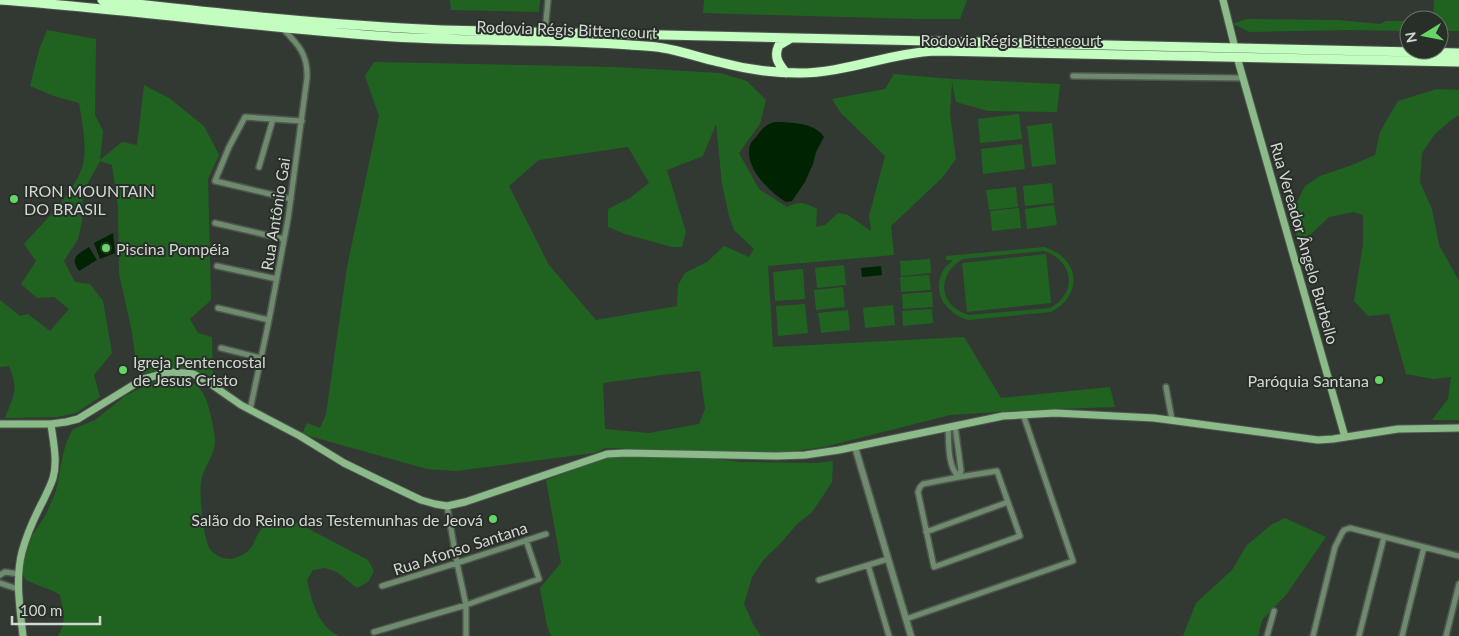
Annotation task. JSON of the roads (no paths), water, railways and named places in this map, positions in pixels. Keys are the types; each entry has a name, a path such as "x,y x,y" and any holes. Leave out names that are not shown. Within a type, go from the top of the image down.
{"highway":[{"name":"Rodovia Régis Bittencourt","path":"0,0 66,5 283,28 431,39 650,46 675,50 735,66 786,73 843,69 927,51 1459,53"},
{"name":"Rodovia Régis Bittencourt","path":"102,0 281,20 385,28 1236,52 1459,62"},
{"path":"786,73 776,56 779,46 791,38"}],"main road":[{"name":"Rua Vereador Ângelo Burbello","path":"1223,0 1345,437"},
{"path":"0,424 51,424 78,419 143,379 170,372 185,373 199,377 250,410 300,436 352,468 428,502 447,506 466,502 607,454 789,456 822,453 951,426 1023,414 1055,413 1172,420 1326,440 1398,429 1459,428"},
{"path":"24,636 18,574 21,554 28,532 53,478 55,464 51,424"}],"street":[{"path":"546,32 548,0"},
{"name":"Rua Antônio Gai","path":"250,410 277,279 291,199 307,78 306,62 300,48 283,28"},
{"path":"1074,76 1244,78"},
{"path":"291,199 215,181 229,147 245,117 302,122"},
{"path":"259,168 273,119"},
{"path":"216,223 284,239"},
{"path":"217,266 277,279"},
{"path":"218,308 269,320"},
{"path":"221,348 261,358"},
{"path":"1166,387 1172,420"},
{"path":"906,619 1073,561 1023,414"},
{"path":"951,426 961,470 959,476"},
{"path":"951,426 949,453 954,473 959,476"},
{"path":"855,447 911,636"},
{"path":"997,472 1008,502 1020,536 934,567 918,492 923,484 959,476 997,472"},
{"path":"926,532 1008,502"},
{"path":"447,506 466,605 466,636"},
{"path":"1313,636 1333,554 1339,537 1344,530 1350,528 1459,556"},
{"name":"Rua Afonso Santana","path":"382,586 546,534"},
{"path":"1359,636 1384,537"},
{"path":"374,632 466,605 539,579 526,540"},
{"path":"1402,636 1424,547"},
{"path":"819,580 888,559"},
{"path":"868,565 889,636"},
{"path":"0,575 5,572 18,574"},
{"path":"0,583 18,588"},
{"path":"1446,636 1458,596 1459,584"},
{"path":"1267,636 1274,611"}],"place":[{"name":"IRON MOUNTAIN DO BRASIL","path":"14,199"},
{"name":"Piscina Pompéia","path":"106,248"},
{"name":"Igreja Pentencostal de Jesus Cristo","path":"123,370"},
{"name":"Paróquia Santana","path":"1379,380"},
{"name":"Salão do Reino das Testemunhas de Jeová","path":"493,519"}]}
